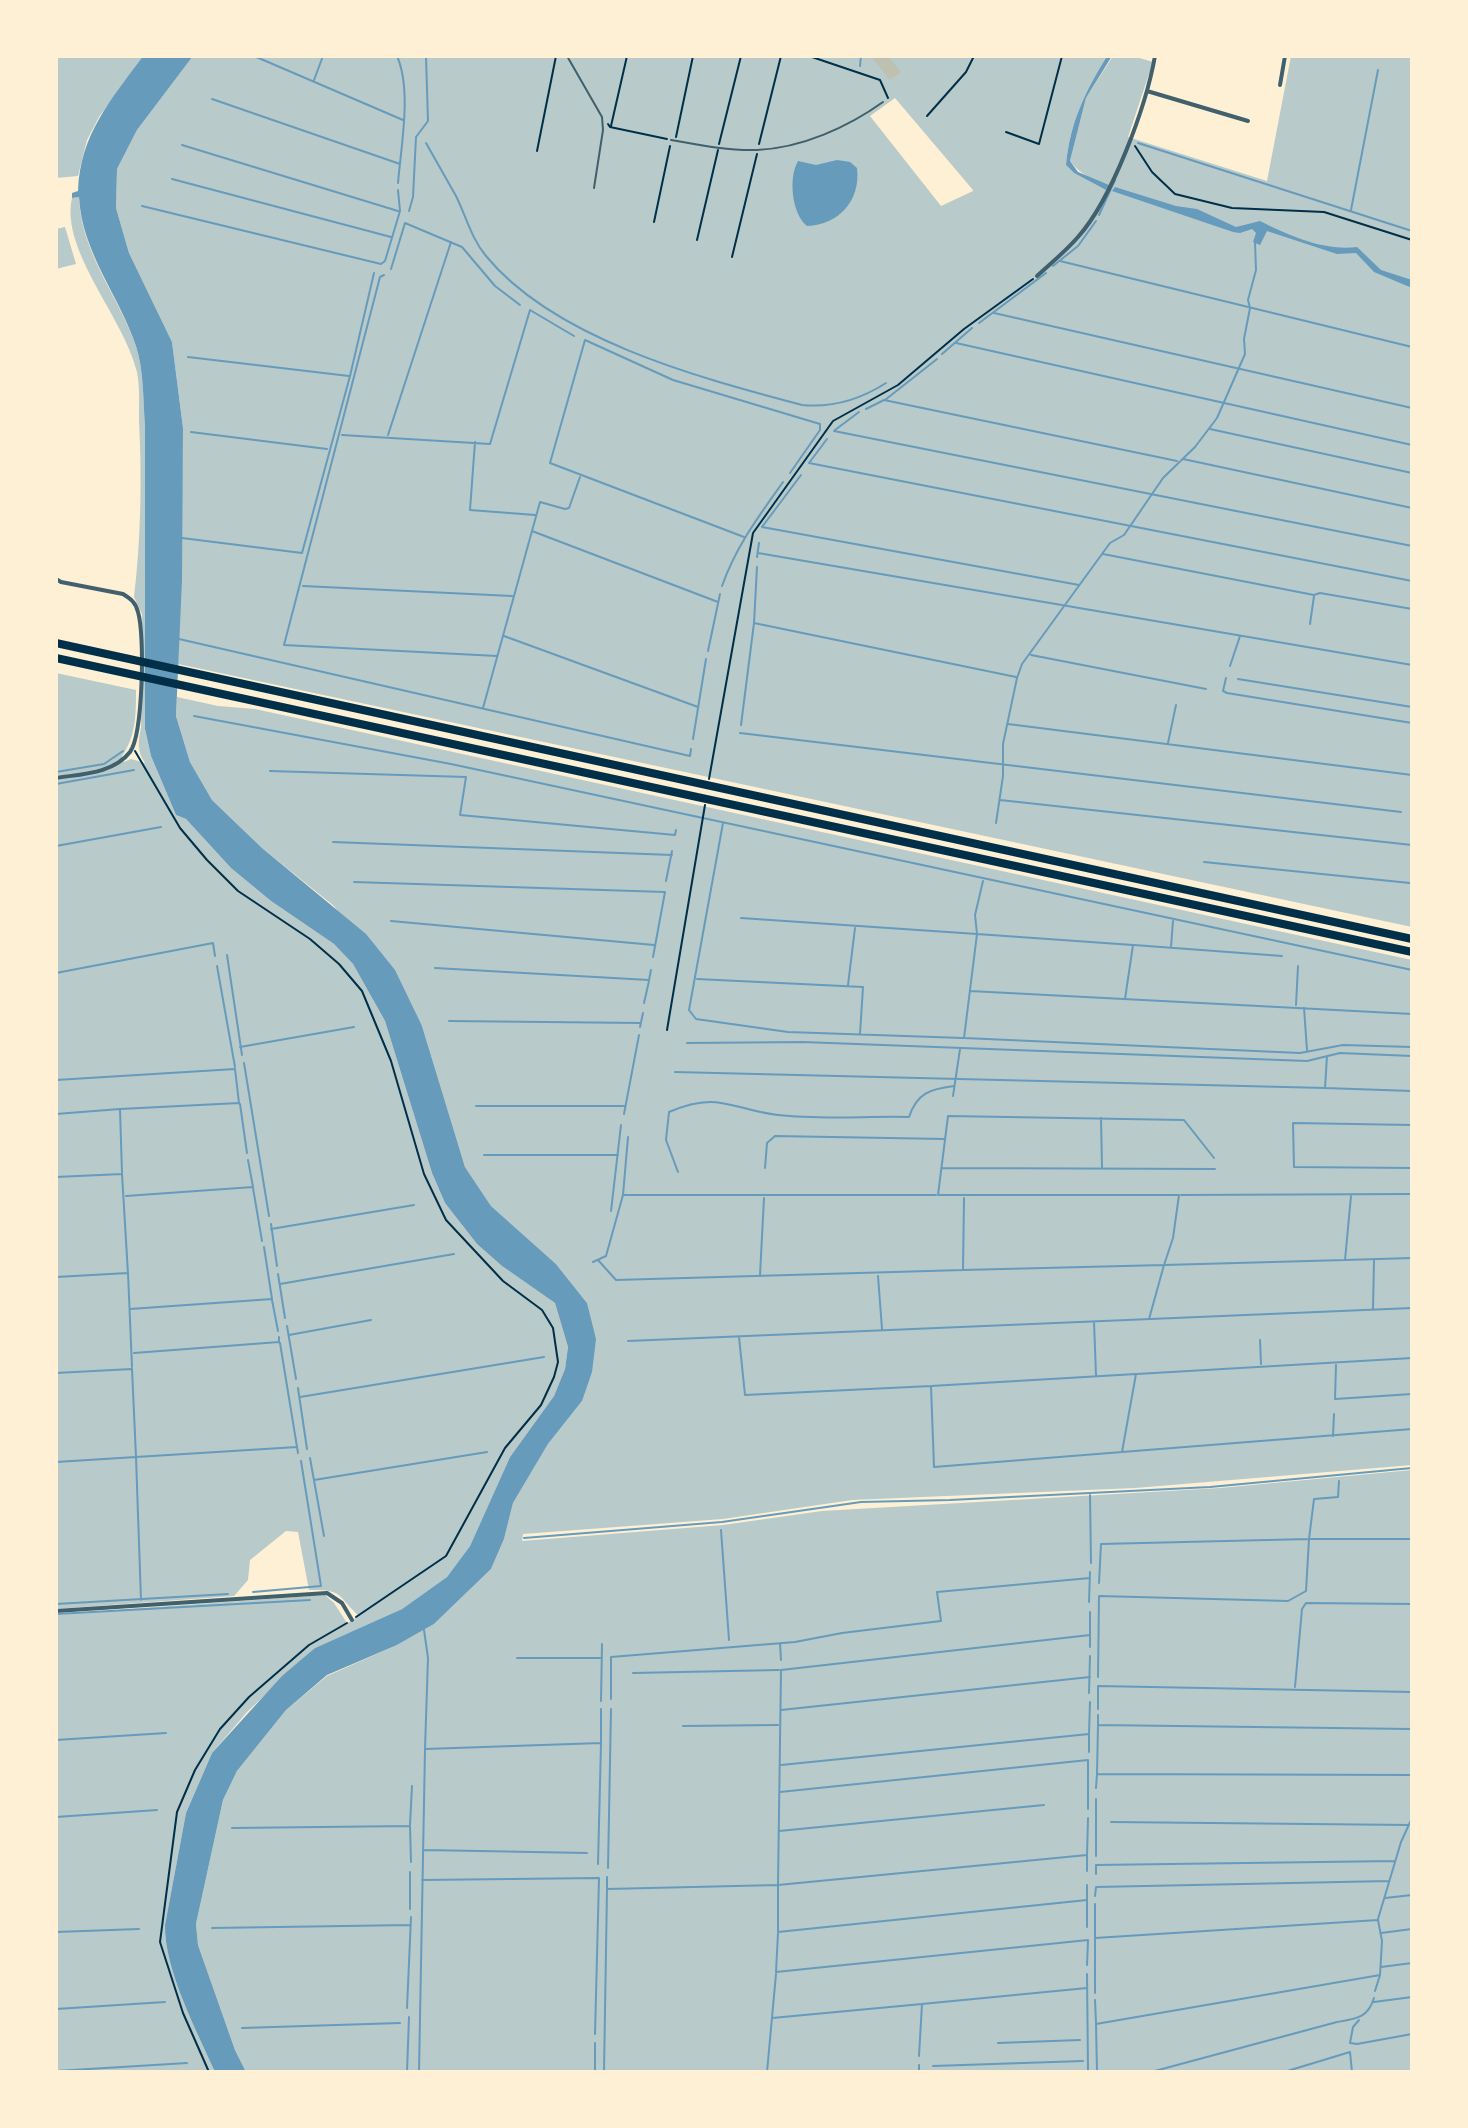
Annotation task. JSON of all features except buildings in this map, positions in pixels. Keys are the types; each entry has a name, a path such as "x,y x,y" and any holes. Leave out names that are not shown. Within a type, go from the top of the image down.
{"highway":[{"path":"56,643 1412,939"},
{"path":"56,658 1412,952"}],"street":[{"path":"1037,276 1078,237 1106,193 1147,91 1155,56"},
{"path":"1280,85 1285,56"},
{"path":"1147,91 1248,121"},
{"path":"56,579 123,594 132,599 139,614 140,652 139,728 133,746 120,762 109,768 56,778"},
{"path":"56,1611 327,1593 342,1603 352,1620"}],"lane":[{"path":"567,56 602,117 603,130 594,188"},
{"path":"673,140 719,148 758,150 802,142 841,126 883,102"}],"path":[{"path":"537,151 556,56"},
{"path":"610,127 627,56"},
{"path":"654,222 693,56"},
{"path":"697,240 741,56"},
{"path":"732,257 781,56"},
{"path":"809,56 880,80 888,98"},
{"path":"927,116 966,72 974,56"},
{"path":"1006,132 1039,144 1062,56"},
{"path":"602,117 610,127 673,140"},
{"path":"1129,139 1161,183 1175,194 1232,208 1324,212 1412,240"},
{"path":"730,657 753,533 833,421 898,385 964,329 1037,276"},
{"path":"133,746 180,828 207,860 238,891 310,939 339,964 362,991 391,1061 424,1174 446,1220 503,1281 542,1310 553,1328 558,1362 541,1405 505,1448 446,1556 352,1620 309,1645 249,1697 220,1729 195,1770 177,1812 160,1942 183,2013 209,2072"},
{"path":"667,1030 684,931"}],"shaded area":[{"path":"56,56 143,56 99,117 87,140 78,176 56,178"},
{"path":"193,56 1107,56 1080,108 1066,165 1074,173 1106,190 1070,161 1086,98 1113,56 1133,56 1153,62 1128,137 1267,181 1291,56 1412,56 1412,927 178,664 183,428 172,342 129,253 116,208 117,169 137,130","holes":["895,98 973,190 941,206 870,116"]},
{"path":"79,197 86,237 128,327 140,365 145,426 145,729 151,756 176,815 186,819 231,868 271,901 334,944 353,964 385,1021 432,1173 445,1203 477,1244 502,1266 555,1303 568,1347 565,1369 554,1396 510,1457 470,1546 447,1577 402,1609 315,1648 247,1712 212,1753 186,1813 165,1925 176,1980 215,2072 56,2072 56,1614 325,1595 347,1623 359,1616 334,1593 309,1590 298,1532 286,1531 250,1560 248,1580 234,1596 56,1609 56,673 136,690 133,733 122,756 124,762 131,759 145,763 139,746 142,614 134,597 140,509 138,378 120,329 75,240 71,218 72,198"},
{"path":"65,227 76,264 56,269 56,229"},
{"path":"177,697 218,706 255,709 1412,960 1412,1465 1135,1488 852,1500 723,1519 523,1534 522,1541 723,1525 822,1511 1220,1488 1412,1470 1412,2072 246,2072 235,2050 198,1945 196,1924 223,1800 237,1771 286,1710 327,1676 397,1645 434,1624 491,1569 504,1539 513,1503 548,1444 582,1401 587,1303 556,1264 491,1206 465,1167 422,1026 334,906 262,848 212,800 190,762 176,716"}],"water":[{"path":"143,56 193,56 137,130 117,169 116,208 129,253 172,342 183,428 182,580 176,716 190,762 212,800 262,848 366,934 395,970 422,1026 465,1167 491,1206 556,1264 587,1303 596,1339 592,1372 582,1401 548,1444 513,1503 504,1539 491,1569 434,1624 397,1645 327,1675 286,1710 237,1771 223,1800 196,1924 198,1945 235,2050 246,2072 215,2072 183,2000 166,1942 165,1925 186,1813 212,1753 282,1676 315,1648 402,1609 447,1577 470,1546 510,1457 554,1396 565,1369 568,1347 555,1303 502,1266 477,1244 445,1203 432,1173 385,1021 353,964 334,944 271,901 231,868 186,819 176,815 151,756 145,729 143,386 136,346 129,327 87,237 79,197 72,198 72,193 78,191 84,152 99,119"},
{"path":"1107,56 1112,56 1086,98 1070,161 1078,172 1109,185 1106,190 1074,173 1066,165 1080,108"},
{"path":"837,160 850,162 857,168 851,200 838,216 818,225 807,226 798,213 793,195 793,177 798,161 816,165"},
{"path":"1115,187 1176,206 1197,209 1236,227 1260,221 1319,244 1357,247 1381,270 1412,280 1412,288 1374,272 1356,253 1337,254 1267,231 1260,245 1253,242 1256,233 1252,229 1233,232 1112,191"}],"waterway":[{"path":"254,56 403,120"},
{"path":"314,80 323,56"},
{"path":"397,56 405,101 398,183"},
{"path":"409,211 413,197 416,137 428,121 426,56"},
{"path":"860,66 861,56"},
{"path":"1351,210 1378,70"},
{"path":"212,99 400,164"},
{"path":"426,143 486,256 515,285 550,311 590,333 676,368 802,405 846,401 886,383"},
{"path":"1138,143 1412,231"},
{"path":"182,145 398,211"},
{"path":"172,179 391,237"},
{"path":"1099,215 1115,180"},
{"path":"142,206 381,264 385,261 400,211 398,190"},
{"path":"1053,266 1078,246 1096,221"},
{"path":"391,269 405,223 462,247 495,286 520,305"},
{"path":"388,435 451,242"},
{"path":"996,823 1003,776 1003,744 1022,664 1110,543 1124,535 1163,478 1195,447 1217,418 1245,354 1244,339 1250,308 1248,300 1256,270 1255,242"},
{"path":"1060,261 1412,347"},
{"path":"182,538 302,553 350,376 374,273"},
{"path":"979,323 1046,273"},
{"path":"384,275 380,277 284,645 497,656"},
{"path":"342,435 490,444 530,310 574,336"},
{"path":"994,313 1412,408"},
{"path":"942,354 972,328"},
{"path":"744,537 550,463 585,340 673,380 820,424 820,430 790,473"},
{"path":"956,343 1412,445"},
{"path":"188,357 349,376"},
{"path":"885,400 937,359"},
{"path":"866,409 884,400 1177,461"},
{"path":"835,430 859,412"},
{"path":"1210,429 1412,473"},
{"path":"834,431 1412,546"},
{"path":"191,432 327,449"},
{"path":"827,439 809,463 1412,581"},
{"path":"475,442 470,510 535,515"},
{"path":"1183,459 1412,508"},
{"path":"801,475 762,527 1079,585"},
{"path":"483,708 540,502 569,508 580,477"},
{"path":"722,586 741,544 783,482"},
{"path":"532,531 718,602"},
{"path":"757,557 759,543"},
{"path":"758,553 1412,665"},
{"path":"1103,554 1314,595 1320,593 1412,609"},
{"path":"741,725 754,623 757,567"},
{"path":"303,586 512,596"},
{"path":"708,651 720,594"},
{"path":"1310,624 1314,596"},
{"path":"754,623 1016,677"},
{"path":"504,636 698,707"},
{"path":"1230,666 1240,636"},
{"path":"179,639 690,756 691,749"},
{"path":"1031,655 1206,689"},
{"path":"693,739 706,659"},
{"path":"1226,678 1223,691 1227,693 1412,723"},
{"path":"1238,679 1412,707"},
{"path":"1168,743 1176,705"},
{"path":"194,716 451,764 1412,970"},
{"path":"1008,724 1412,775"},
{"path":"740,733 1401,812"},
{"path":"56,772 104,764 123,751"},
{"path":"56,784 134,770"},
{"path":"270,771 466,777 460,815 675,835 676,830"},
{"path":"1000,800 1412,845"},
{"path":"723,823 689,1010 696,1019 788,1032 963,1038"},
{"path":"56,846 161,827"},
{"path":"333,842 672,855"},
{"path":"666,881 672,851"},
{"path":"1204,862 1410,883"},
{"path":"983,881 975,915 977,934 1133,945 1125,999"},
{"path":"354,882 665,892 653,957"},
{"path":"741,918 977,934 964,1038 1300,1053 1343,1045 1412,1047"},
{"path":"391,921 654,945"},
{"path":"1171,947 1173,921"},
{"path":"848,985 855,928"},
{"path":"56,973 213,943 215,956"},
{"path":"1134,945 1282,956"},
{"path":"227,955 242,1055"},
{"path":"217,966 235,1067"},
{"path":"1296,1005 1298,966"},
{"path":"435,968 649,980 651,970"},
{"path":"697,979 863,987 860,1034"},
{"path":"644,1003 649,981"},
{"path":"970,991 1412,1014"},
{"path":"1304,1008 1307,1050"},
{"path":"640,1027 643,1013"},
{"path":"449,1021 641,1023"},
{"path":"240,1047 354,1027"},
{"path":"624,1114 639,1035"},
{"path":"687,1043 803,1042 1307,1061 1340,1053 1412,1056"},
{"path":"953,1096 960,1049"},
{"path":"1327,1056 1325,1088 1412,1091"},
{"path":"244,1063 269,1216"},
{"path":"56,1080 235,1069 239,1103 120,1109"},
{"path":"675,1072 1325,1088"},
{"path":"678,1172 666,1140 669,1112 686,1106 713,1102 762,1113 794,1116 909,1117 920,1097 954,1086"},
{"path":"240,1104 247,1153"},
{"path":"476,1106 625,1106"},
{"path":"56,1114 120,1109 122,1173"},
{"path":"1214,1158 1184,1120 948,1116 938,1195 1179,1195 1173,1238 1164,1265 1345,1260"},
{"path":"1101,1118 1102,1167"},
{"path":"1412,1125 1293,1123 1294,1167 1412,1168"},
{"path":"611,1211 621,1125"},
{"path":"765,1168 767,1143 775,1136 945,1139"},
{"path":"593,1262 606,1256 623,1195 628,1137"},
{"path":"484,1155 618,1155"},
{"path":"126,1196 253,1187 248,1160"},
{"path":"942,1168 1215,1169"},
{"path":"56,1177 122,1174 128,1274"},
{"path":"253,1188 262,1241"},
{"path":"1181,1195 1412,1194"},
{"path":"623,1195 936,1195"},
{"path":"1351,1196 1345,1260 1412,1258"},
{"path":"760,1275 764,1198"},
{"path":"598,1260 616,1280 963,1270 964,1198"},
{"path":"271,1229 414,1205"},
{"path":"271,1224 277,1266"},
{"path":"130,1309 272,1299 264,1247"},
{"path":"280,1284 454,1254"},
{"path":"1373,1309 1374,1260"},
{"path":"963,1270 1164,1265 1149,1319"},
{"path":"56,1277 128,1273 132,1367"},
{"path":"278,1274 285,1318"},
{"path":"878,1276 882,1329"},
{"path":"272,1300 278,1331"},
{"path":"628,1341 1412,1308"},
{"path":"289,1335 371,1320"},
{"path":"1094,1322 1096,1375"},
{"path":"287,1326 296,1379"},
{"path":"134,1353 279,1342 279,1337"},
{"path":"739,1337 745,1395 931,1386 934,1467 1122,1452 1136,1374 931,1386"},
{"path":"1260,1340 1261,1364"},
{"path":"280,1343 298,1453"},
{"path":"300,1397 544,1357"},
{"path":"1137,1374 1412,1358"},
{"path":"1336,1365 1335,1399 1412,1394"},
{"path":"56,1373 132,1369 136,1457 297,1447"},
{"path":"298,1388 307,1449"},
{"path":"1333,1436 1334,1414"},
{"path":"1122,1452 1412,1429"},
{"path":"314,1480 487,1452"},
{"path":"56,1462 136,1457 141,1600"},
{"path":"310,1458 324,1536"},
{"path":"253,1592 321,1586 301,1461"},
{"path":"524,1538 722,1522 861,1502 1210,1487 1412,1468"},
{"path":"1339,1481 1338,1497 1314,1499 1309,1539 1412,1539"},
{"path":"1090,1495 1091,1563"},
{"path":"721,1530 729,1640"},
{"path":"1098,1677 1099,1596 1288,1601 1306,1591 1309,1539 1101,1544 1099,1583"},
{"path":"1089,1602 1090,1572"},
{"path":"611,1699 611,1657 795,1642 941,1621 937,1592 1090,1578"},
{"path":"56,1604 228,1594"},
{"path":"56,1614 310,1600"},
{"path":"1295,1687 1302,1609 1306,1603 1412,1604"},
{"path":"1090,1612 1090,1647"},
{"path":"424,1630 428,1658 425,1749 601,1743 601,1709"},
{"path":"607,1877 607,1889 778,1885 781,1670 1090,1635"},
{"path":"780,1643 781,1660"},
{"path":"601,1701 602,1644"},
{"path":"1089,1693 1090,1656"},
{"path":"517,1658 602,1658"},
{"path":"633,1673 779,1670"},
{"path":"781,1710 1090,1677"},
{"path":"1098,1709 1098,1686 1412,1692"},
{"path":"781,1765 1089,1734 1090,1702"},
{"path":"608,1868 611,1709"},
{"path":"1098,1715 1098,1725"},
{"path":"683,1726 778,1725"},
{"path":"1097,1774 1098,1725 1412,1729"},
{"path":"56,1740 166,1733"},
{"path":"1089,1734 1089,1752"},
{"path":"598,1864 601,1744"},
{"path":"419,2072 425,1749"},
{"path":"780,1792 1088,1760 1088,1809"},
{"path":"1096,1788 1097,1774 1412,1775"},
{"path":"410,1825 412,1786"},
{"path":"1096,1799 1096,1856"},
{"path":"779,1831 1044,1805"},
{"path":"56,1817 157,1810"},
{"path":"1087,1900 778,1932 778,1885 1087,1855 1088,1818"},
{"path":"1378,1919 1401,1842 1412,1818"},
{"path":"1111,1822 1409,1825"},
{"path":"232,1828 410,1826 411,1862"},
{"path":"424,1850 587,1853"},
{"path":"1087,1856 1087,1871"},
{"path":"1096,1874 1096,1865 1395,1861"},
{"path":"410,1872 410,1909"},
{"path":"422,1880 599,1878 595,2034"},
{"path":"1095,1896 1096,1887 1389,1881"},
{"path":"1087,1885 1087,1927"},
{"path":"604,2072 607,1889"},
{"path":"1385,1898 1412,1895"},
{"path":"1095,1904 1095,1938"},
{"path":"407,2008 411,1917"},
{"path":"1095,1993 1095,1938 1378,1920 1382,1941 1380,1975"},
{"path":"212,1928 410,1925"},
{"path":"56,1932 139,1929"},
{"path":"1381,1933 1412,1929"},
{"path":"778,1933 776,1972 1088,1940 1087,1965"},
{"path":"1381,1967 1412,1963"},
{"path":"767,2072 776,1974"},
{"path":"1087,1974 1088,2072"},
{"path":"1097,2072 1096,2024 1380,1975 1375,1991"},
{"path":"919,2056 922,2004 1087,1988"},
{"path":"1374,2002 1412,1997"},
{"path":"1151,2072 1355,2018 1365,2014 1374,1998"},
{"path":"1095,2000 1096,2023"},
{"path":"56,2009 165,2002"},
{"path":"772,2018 922,2004"},
{"path":"407,2072 409,2017"},
{"path":"1359,2020 1353,2027 1350,2043 1412,2034"},
{"path":"242,2028 400,2023"},
{"path":"998,2043 1080,2040"},
{"path":"595,2043 595,2072"},
{"path":"1284,2072 1350,2052 1352,2072"},
{"path":"933,2066 1083,2061"},
{"path":"56,2071 187,2063"},
{"path":"919,2065 919,2072"}]}
